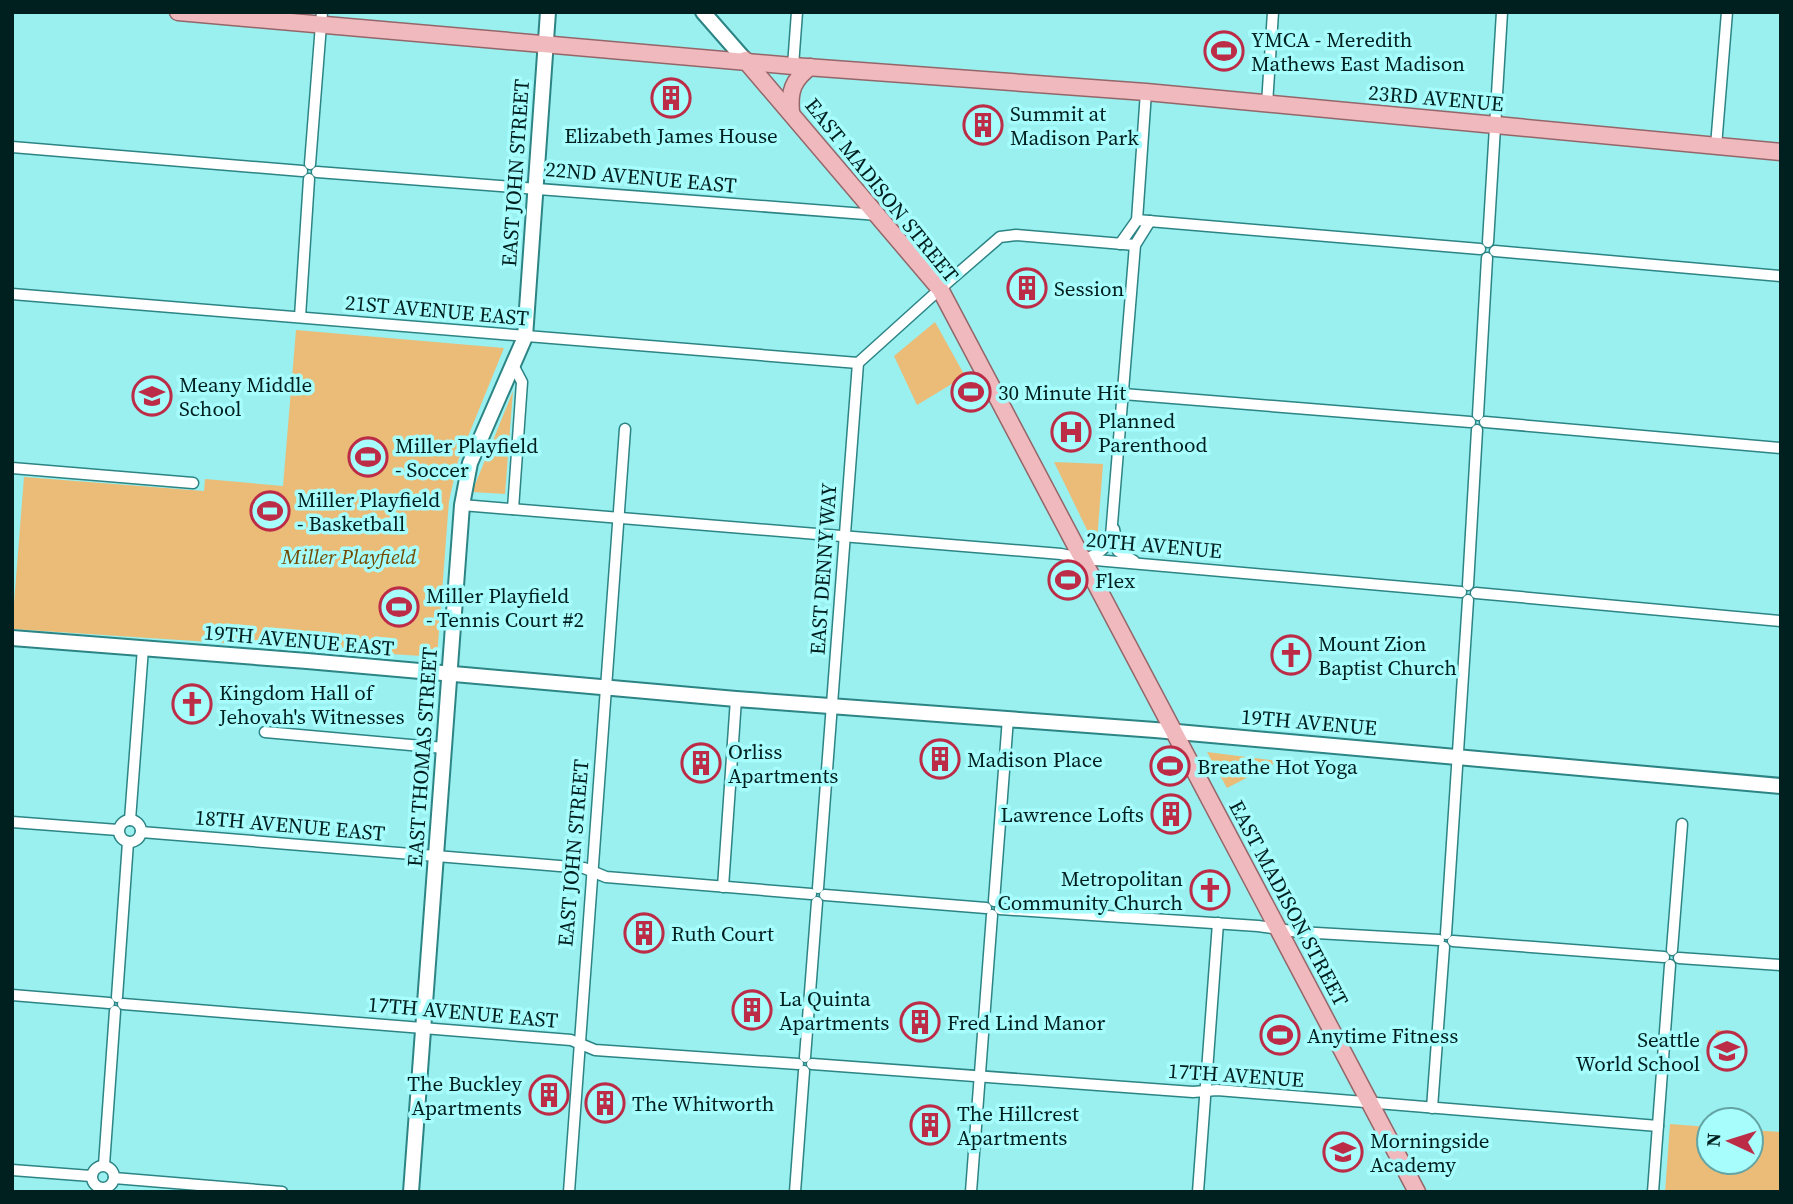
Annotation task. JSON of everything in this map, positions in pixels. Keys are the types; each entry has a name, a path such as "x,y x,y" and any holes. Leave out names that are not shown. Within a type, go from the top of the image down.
{"main road":[{"name":"23RD AVENUE","path":"178,12 322,18 546,43 1146,92 1781,152"},
{"name":"EAST MADISON STREET","path":"746,60 940,289 1417,1192"},
{"path":"791,112 791,90 802,66"}],"street":[{"name":"EAST JOHN STREET","path":"525,337 548,12"},
{"name":"EAST MADISON STREET","path":"703,12 746,60"},
{"path":"797,12 802,66"},
{"path":"1267,104 1273,12"},
{"path":"1432,1108 1458,757 1502,12"},
{"path":"1716,146 1727,12"},
{"path":"300,317 322,18"},
{"path":"1120,244 1137,220 1146,92"},
{"name":"22ND AVENUE EAST","path":"12,147 878,215"},
{"path":"1137,220 1781,276"},
{"path":"1138,564 1118,551 1114,518 1135,245 1150,221"},
{"path":"858,363 1000,237 1016,235 1135,245"},
{"name":"21ST AVENUE EAST","path":"12,294 858,363"},
{"name":"EAST THOMAS STREET","path":"411,1192 462,505 470,463 525,337"},
{"name":"EAST DENNY WAY","path":"795,1192 858,363"},
{"path":"513,365 522,382 513,509"},
{"path":"1123,394 1781,448"},
{"name":"EAST JOHN STREET","path":"569,1192 625,429"},
{"path":"12,468 193,483"},
{"name":"20TH AVENUE","path":"462,505 1062,554 1105,561 1781,621"},
{"path":"1084,559 1102,551 1107,545 1114,518"},
{"path":"1105,561 1111,558 1116,546"},
{"name":"19TH AVENUE EAST","path":"12,638 833,706"},
{"path":"130,820 143,648"},
{"path":"723,887 736,699"},
{"name":"19TH AVENUE","path":"833,706 1174,732 1781,786"},
{"path":"971,1192 1008,719"},
{"path":"265,732 444,748"},
{"path":"130,820 139,825 141,832 135,841 128,842 121,839 118,830 122,822 130,820"},
{"path":"12,822 118,830"},
{"path":"1653,1192 1682,824"},
{"name":"18TH AVENUE EAST","path":"141,832 584,868 606,877 818,895 1218,923 1298,932 1781,965"},
{"path":"104,1166 128,842"},
{"path":"1198,1192 1218,923"},
{"name":"17TH AVENUE EAST","path":"12,995 571,1040 594,1050 805,1064"},
{"name":"17TH AVENUE","path":"805,1064 1193,1092 1217,1090 1658,1126"},
{"path":"104,1166 112,1170 114,1178 109,1187 101,1190 91,1176 95,1168 104,1166"},
{"path":"12,1170 91,1176"},
{"path":"114,1178 282,1192"}],"green space":[{"path":"935,322 965,376 917,405 894,356"},
{"name":"Miller Playfield","path":"296,330 504,348 458,461 449,501 437,657 12,629 24,477 204,491 205,479 283,486"},
{"path":"513,391 505,494 472,492"},
{"path":"1054,462 1103,464 1097,541 1093,542"},
{"path":"1207,752 1279,761 1227,788"},
{"path":"1716,1030 1736,1032 1735,1047 1715,1046"},
{"path":"1670,1124 1695,1126 1695,1176 1765,1176 1765,1131 1781,1132 1781,1192 1665,1192"}],"place":[{"name":"YMCA - Meredith Mathews East Madison","path":"1224,51"},
{"name":"Elizabeth James House","path":"671,98"},
{"name":"Summit at Madison Park","path":"983,125"},
{"name":"Session","path":"1027,288"},
{"name":"30 Minute Hit","path":"971,392"},
{"name":"Meany Middle School","path":"152,396"},
{"name":"Planned Parenthood","path":"1071,432"},
{"name":"Miller Playfield - Soccer","path":"368,457"},
{"name":"Miller Playfield - Basketball","path":"270,511"},
{"name":"Flex","path":"1068,580"},
{"name":"Miller Playfield - Tennis Court #2","path":"399,607"},
{"name":"Mount Zion Baptist Church","path":"1291,655"},
{"name":"Kingdom Hall of Jehovah's Witnesses","path":"192,704"},
{"name":"Madison Place","path":"940,759"},
{"name":"Orliss Apartments","path":"701,763"},
{"name":"Breathe Hot Yoga","path":"1170,766"},
{"name":"Lawrence Lofts","path":"1171,814"},
{"name":"Metropolitan Community Church","path":"1210,890"},
{"name":"Ruth Court","path":"644,933"},
{"name":"La Quinta Apartments","path":"752,1010"},
{"name":"Fred Lind Manor","path":"920,1022"},
{"name":"Anytime Fitness","path":"1280,1035"},
{"name":"Seattle World School","path":"1727,1051"},
{"name":"The Buckley Apartments","path":"549,1095"},
{"name":"The Whitworth","path":"605,1103"},
{"name":"The Hillcrest Apartments","path":"930,1125"},
{"name":"Morningside Academy","path":"1343,1152"}]}
